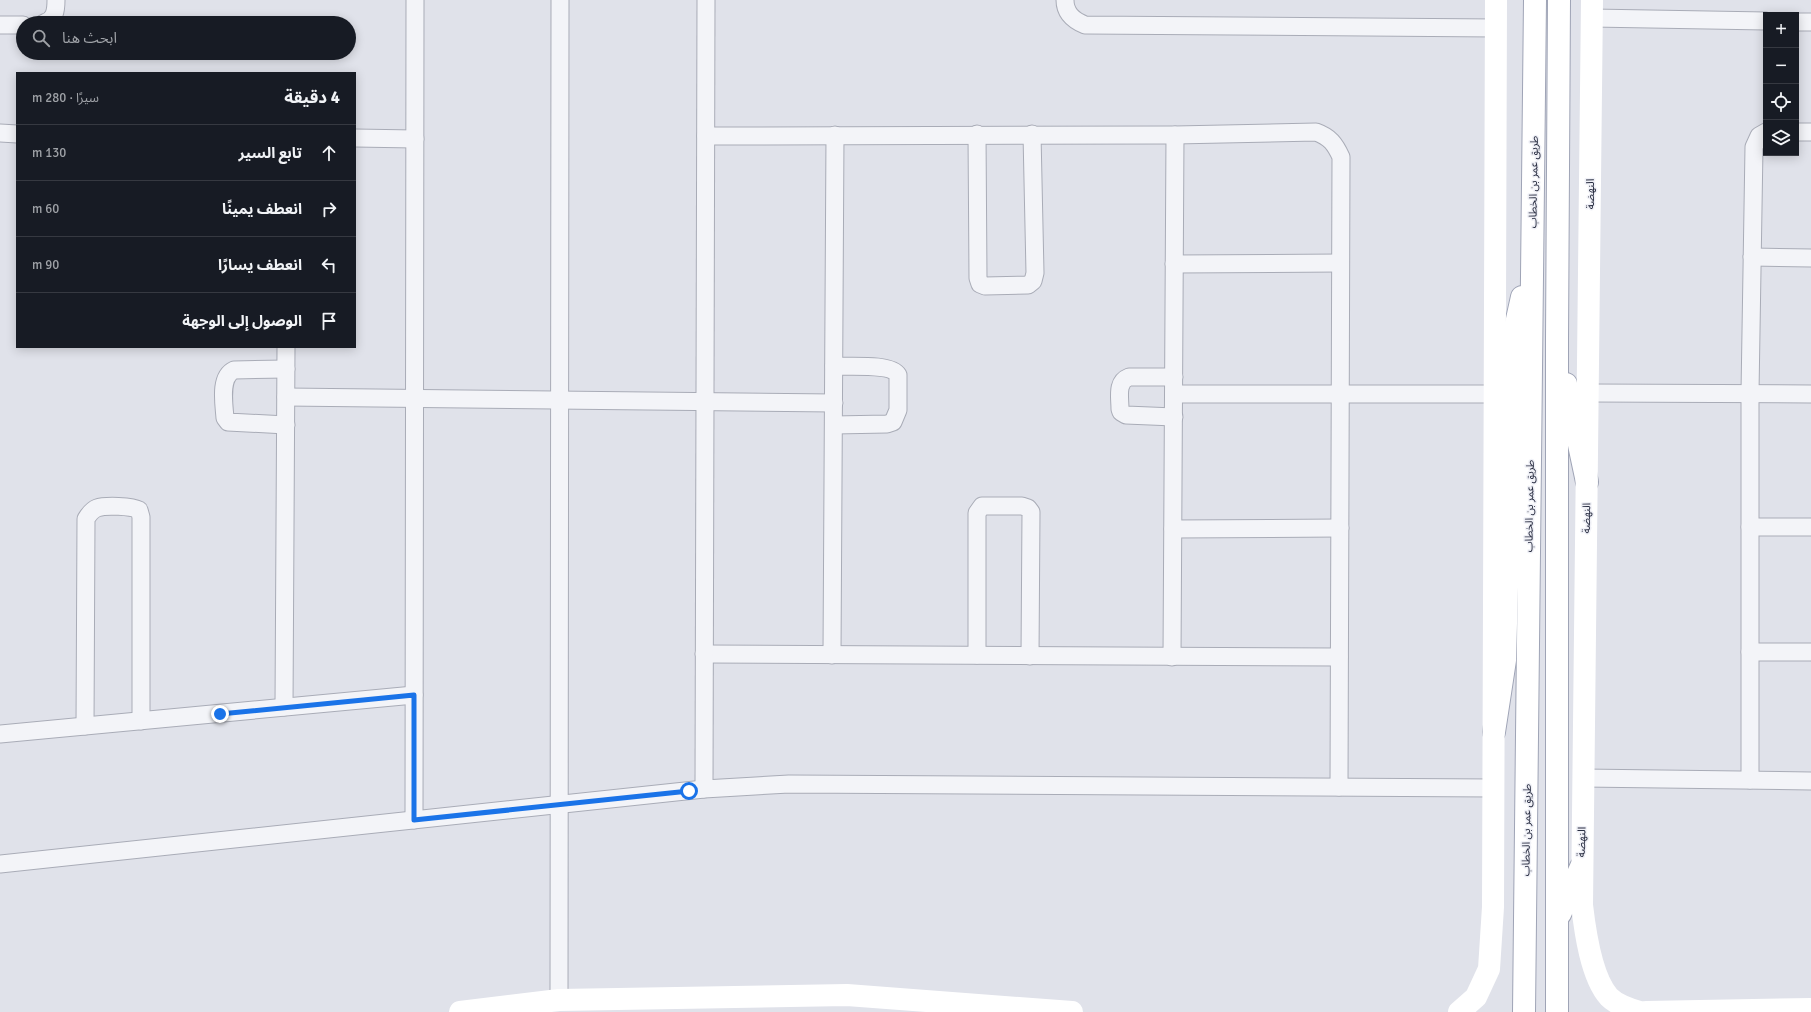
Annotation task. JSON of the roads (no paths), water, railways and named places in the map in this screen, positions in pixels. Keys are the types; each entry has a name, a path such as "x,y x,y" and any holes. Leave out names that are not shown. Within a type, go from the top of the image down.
{"main road":[{"path":"1460,1012 1476,997 1489,969 1493,907 1496,0"},
{"name":"طريق عمر بن الخطاب","path":"1524,1012 1534,0"},
{"path":"1558,1012 1556,923 1559,0"},
{"name":"النهضة","path":"1592,9 1589,392 1581,867 1584,926 1593,966 1608,996 1628,1009 1640,1012"},
{"path":"1494,732 1505,660 1514,333 1532,252"},
{"path":"1557,340 1587,482"},
{"path":"1556,923 1581,867"},
{"path":"460,1012 559,1000 847,995 1072,1012"},
{"path":"1646,1012 1811,1009"}],"street":[{"path":"53,16 56,10 56,0"},
{"path":"414,0 414,820"},
{"path":"559,1000 560,0"},
{"path":"704,789 706,0"},
{"path":"1065,0 1065,6 1069,15 1085,25 1496,28"},
{"path":"1592,9 1763,21"},
{"path":"1799,22 1811,22"},
{"path":"0,25 16,25"},
{"path":"706,136 978,134 1175,135 1316,132 1327,136 1336,146 1341,157 1339,787"},
{"path":"1799,132 1811,132"},
{"path":"0,133 16,134"},
{"path":"978,134 978,278 980,284 985,286 1028,285 1033,281 1035,273 1032,134"},
{"path":"1750,780 1750,393 1754,147 1759,136 1763,134"},
{"path":"832,655 835,135"},
{"path":"1172,657 1175,135"},
{"path":"356,138 415,139"},
{"path":"1752,256 1811,258"},
{"path":"1174,264 1340,263"},
{"path":"284,708 286,348"},
{"path":"834,366 885,367 896,372 898,375 898,410 893,422 887,424 834,425"},
{"path":"286,369 234,370 229,373 224,380 225,418 228,422 286,425"},
{"path":"1174,377 1129,376 1123,379 1120,384 1121,412 1126,415 1174,417"},
{"path":"1589,392 1811,394"},
{"path":"1174,394 1341,396 1495,394"},
{"path":"286,397 834,402"},
{"path":"977,656 977,513 982,506 1022,506 1028,508 1031,512 1030,656"},
{"path":"85,726 86,519 91,512 98,507 133,507 139,510 141,517 141,721"},
{"path":"1750,527 1811,527"},
{"path":"1173,529 1340,528"},
{"path":"1750,652 1811,652"},
{"path":"704,654 1339,657"},
{"path":"0,734 414,695"},
{"path":"1583,778 1811,781"},
{"path":"0,864 704,789 789,784 1494,788"}]}
